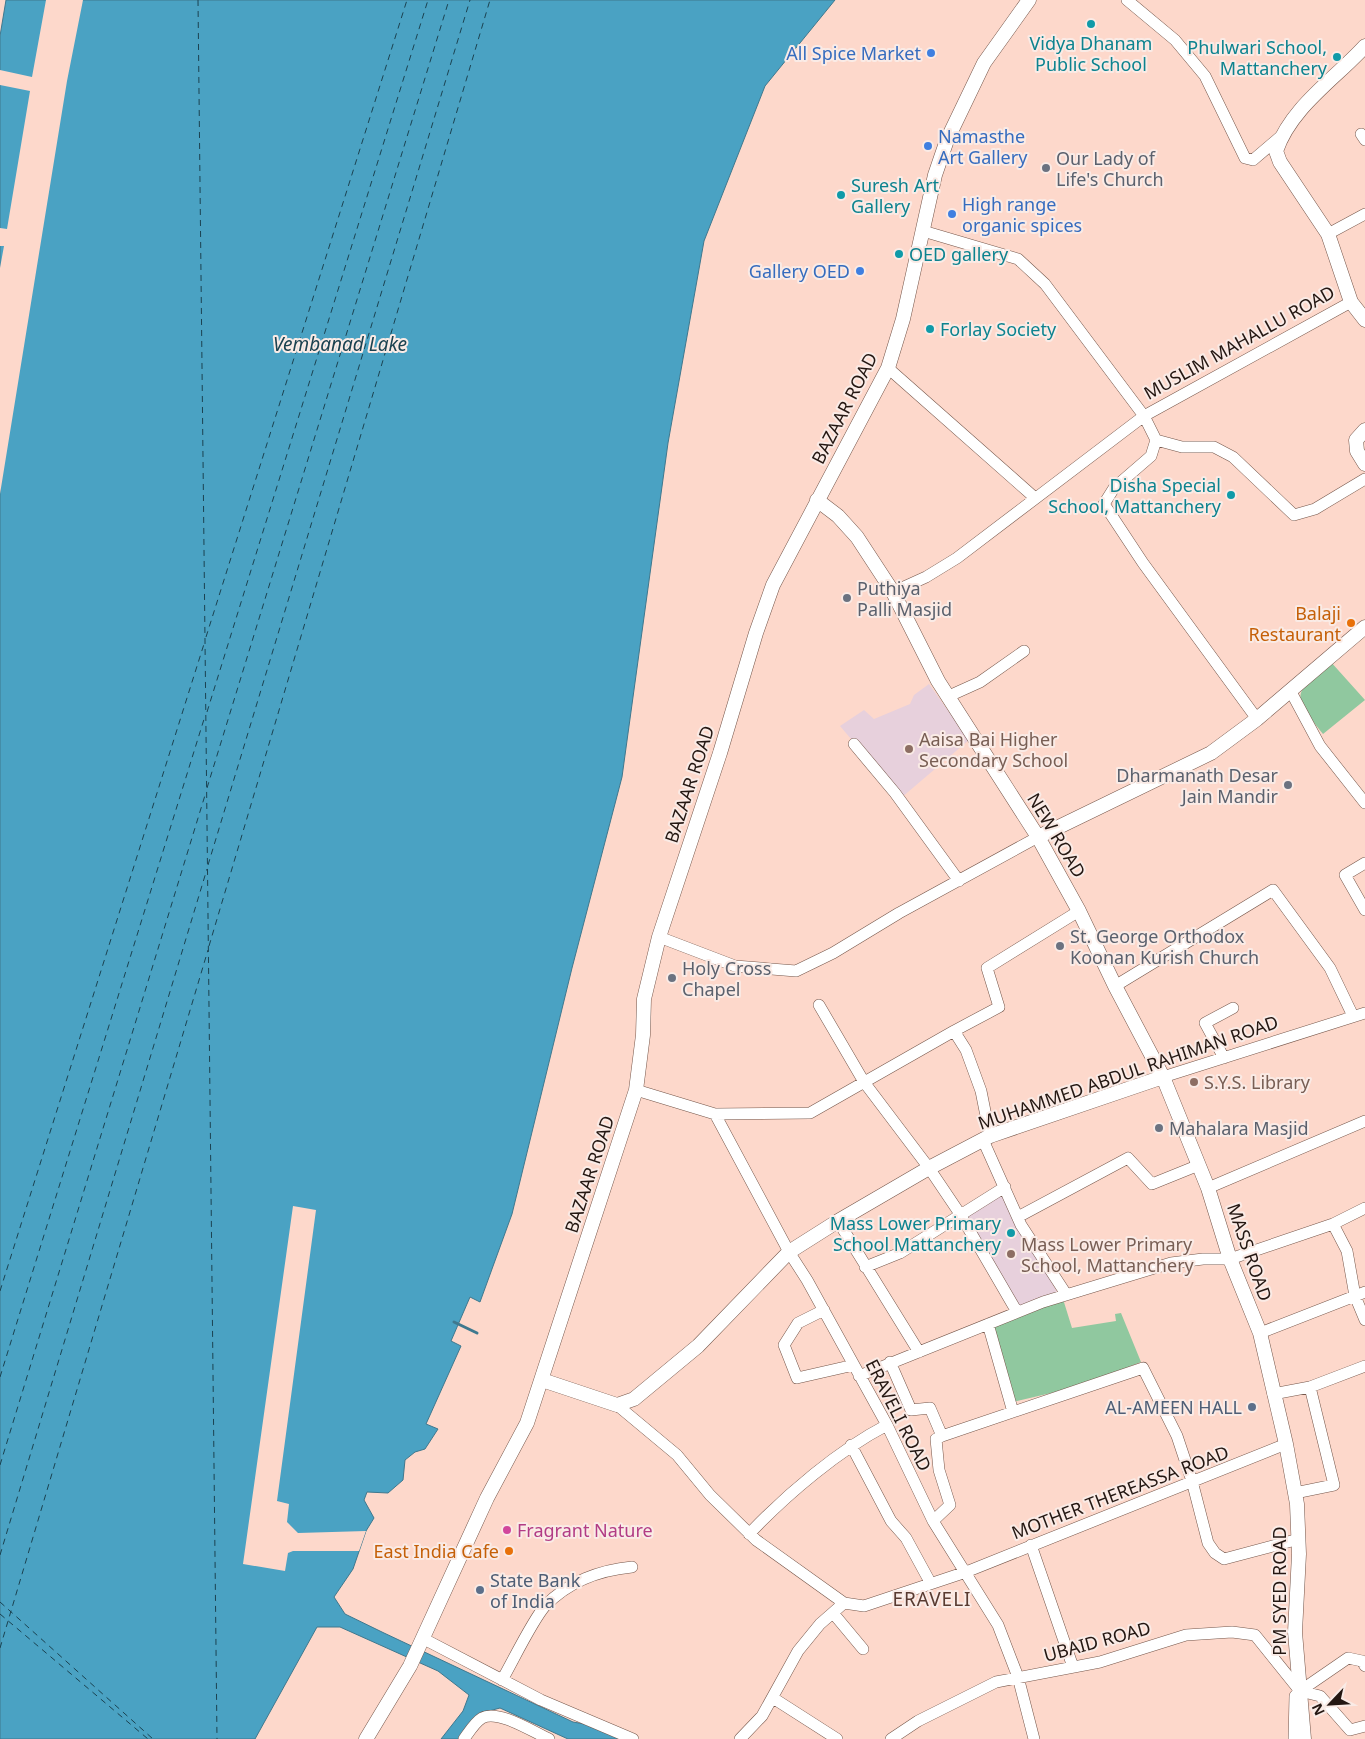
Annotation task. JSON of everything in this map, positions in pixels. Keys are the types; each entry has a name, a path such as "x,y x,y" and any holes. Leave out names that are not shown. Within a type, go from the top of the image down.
{"street":[{"name":"BAZAAR ROAD","path":"366,1739 410,1666 487,1498 527,1422 542,1380 559,1320 594,1223 636,1090 643,1035 644,999 659,936 770,593 817,500 888,368 923,231 935,175 947,140 984,63 1029,0"},
{"path":"1127,0 1175,40 1205,76 1245,158 1253,160 1280,137 1295,115 1365,46"},
{"name":"MUSLIM MAHALLU ROAD","path":"892,592 926,577 957,558 1034,497 1144,416 1351,302 1328,234 1280,162 1276,151 1280,137"},
{"path":"1328,234 1365,214"},
{"path":"923,231 1018,259 1045,284 1144,416 1156,440 1151,456 1114,488 1104,504 1143,563 1257,719"},
{"path":"1351,302 1365,320"},
{"path":"888,368 1034,497"},
{"path":"1365,430 1356,440 1357,451 1365,464"},
{"path":"1156,440 1182,447 1214,447 1227,454 1294,514 1315,509 1365,479"},
{"name":"NEW ROAD","path":"817,500 838,516 857,537 892,592 949,696 1038,837 1080,911 1115,986 1162,1077"},
{"path":"659,936 735,966 796,971 833,953 899,913 1038,837 1211,753 1257,719 1364,630"},
{"path":"949,696 980,682 1024,651"},
{"path":"1290,690 1320,746 1365,803"},
{"path":"854,744 895,793 959,881"},
{"path":"1365,863 1345,875 1365,910"},
{"path":"1115,986 1273,890 1330,968 1353,1016"},
{"path":"636,1090 715,1114 810,1113 999,1006 987,968 1080,911"},
{"path":"819,1005 864,1082 930,1168 960,1214 1017,1312"},
{"path":"1224,1058 1205,1023 1233,1008"},
{"name":"MUHAMMED ABDUL RAHIMAN ROAD","path":"617,1405 634,1399 698,1346 789,1252 838,1221 930,1168 987,1138 1162,1077 1365,1013"},
{"path":"954,1031 966,1050 981,1091 987,1138 1005,1187 1018,1216 1066,1294"},
{"name":"MASS ROAD","path":"1162,1077 1208,1188 1230,1260 1260,1333 1286,1444"},
{"name":"ERAVELI ROAD","path":"715,1114 789,1252 824,1310 887,1425 933,1521 998,1625 1018,1677 1034,1739"},
{"path":"1208,1188 1365,1121"},
{"path":"1018,1216 1128,1158 1152,1184 1199,1165"},
{"path":"865,1267 900,1253 1005,1187"},
{"path":"859,1376 890,1362 1066,1294 1171,1263 1203,1259 1230,1260 1333,1224 1365,1208"},
{"path":"838,1221 919,1352"},
{"path":"1333,1224 1347,1251 1360,1294 1365,1320"},
{"path":"1260,1333 1360,1294"},
{"path":"824,1310 798,1323 784,1345 797,1378 854,1365"},
{"path":"988,1324 1013,1412"},
{"path":"890,1362 911,1410 930,1408 942,1436"},
{"path":"1273,1394 1310,1387 1365,1366"},
{"path":"933,1521 950,1505 939,1470 936,1439 1143,1368 1177,1436 1192,1482 1208,1543 1215,1553 1224,1559 1299,1539"},
{"path":"542,1380 617,1405 677,1455 710,1495 749,1534 844,1603 820,1624 798,1651 762,1716 740,1739"},
{"path":"1295,1493 1334,1485 1310,1387"},
{"path":"749,1534 770,1512 851,1445 887,1425"},
{"name":"PM SYED ROAD","path":"1286,1444 1295,1493 1299,1539 1295,1632 1304,1739"},
{"name":"MOTHER THEREASSA ROAD","path":"844,1603 864,1606 930,1582 966,1572 1286,1444"},
{"path":"851,1445 891,1521 906,1538 930,1582"},
{"path":"1031,1545 1073,1667"},
{"path":"502,1680 544,1608 559,1594 590,1576 608,1569 632,1567"},
{"path":"833,1613 863,1649"},
{"name":"UBAID ROAD","path":"891,1739 918,1721 996,1682 1100,1662 1186,1635 1232,1632 1256,1636 1300,1691"},
{"path":"420,1642 541,1700 634,1739"},
{"path":"1294,1739 1295,1696 1348,1658 1362,1661 1365,1666"},
{"path":"1300,1691 1320,1696 1350,1730 1365,1726"},
{"path":"773,1698 837,1739"},
{"path":"464,1739 482,1718 492,1716 504,1718 549,1739"}],"shaded area":[{"name":"Aaisa Bai Higher Secondary School","path":"929,684 969,740 901,798 840,726 864,710 874,719 910,704 914,695"},
{"name":"Mass Lower Primary School, Mattanchery","path":"1002,1190 1057,1292 1019,1309 964,1213"}],"green space":[{"path":"1330,661 1365,700 1323,734 1305,710 1301,702 1301,695 1303,688"},
{"path":"1063,1299 1072,1328 1116,1321 1115,1314 1121,1313 1141,1362 1081,1386 1013,1402 993,1325"}],"water":[{"name":"Vembanad Lake","path":"6,0 835,0 765,86 704,241 668,443 622,777 572,968 512,1214 480,1302 470,1297 451,1341 461,1346 426,1424 438,1429 425,1449 415,1452 405,1460 403,1480 388,1493 367,1492 364,1500 374,1518 366,1531 353,1569 334,1597 345,1614 384,1633 573,1722 613,1729 629,1739 568,1739 500,1708 485,1712 459,1739 441,1739 463,1711 469,1695 438,1671 340,1627 317,1627 255,1739 0,1739 0,36"}],"pier":[{"path":"46,0 83,0 67,81 0,494 0,268 4,246 0,246 0,228 7,229 30,91 0,85 0,70 32,77"},
{"path":"293,1206 316,1210 277,1501 289,1504 287,1522 298,1533 366,1531 359,1551 293,1551 288,1553 285,1571 243,1564"}],"waterway":[{"path":"454,1322 477,1333"}],"ferry route":[{"path":"198,0 217,1739"},
{"path":"206,637 407,0"},
{"path":"207,712 428,0"},
{"path":"207,788 449,0"},
{"path":"208,865 470,0"},
{"path":"209,946 490,0"},
{"path":"0,1291 204,644"},
{"path":"0,1377 205,716"},
{"path":"0,1465 206,792"},
{"path":"0,1555 207,869"},
{"path":"0,1648 208,950"},
{"path":"0,1602 153,1739"},
{"path":"0,1614 148,1739"}],"place":[{"name":"Vidya Dhanam Public School","path":"1091,24"},
{"name":"All Spice Market","path":"931,53"},
{"name":"Phulwari School, Mattanchery","path":"1337,57"},
{"name":"Namasthe Art Gallery","path":"928,146"},
{"name":"Our Lady of Life's Church","path":"1046,168"},
{"name":"Suresh Art Gallery","path":"841,195"},
{"name":"High range organic spices","path":"952,214"},
{"name":"OED gallery","path":"899,254"},
{"name":"Gallery OED","path":"860,271"},
{"name":"Forlay Society","path":"930,329"},
{"name":"Disha Special School, Mattanchery","path":"1231,495"},
{"name":"Puthiya Palli Masjid","path":"847,598"},
{"name":"Balaji Restaurant","path":"1351,623"},
{"name":"Aaisa Bai Higher Secondary School","path":"909,749"},
{"name":"Dharmanath Desar Jain Mandir","path":"1288,785"},
{"name":"St. George Orthodox Koonan Kurish Church","path":"1060,946"},
{"name":"Holy Cross Chapel","path":"672,978"},
{"name":"S.Y.S. Library","path":"1194,1082"},
{"name":"Mahalara Masjid","path":"1159,1128"},
{"name":"Mass Lower Primary School Mattanchery","path":"1011,1233"},
{"name":"Mass Lower Primary School, Mattanchery","path":"1011,1254"},
{"name":"AL-AMEEN HALL","path":"1252,1407"},
{"name":"Fragrant Nature","path":"507,1530"},
{"name":"East India Cafe","path":"509,1551"},
{"name":"State Bank of India","path":"480,1590"}],"district":[{"name":"ERAVELI","path":"932,1599"}]}
